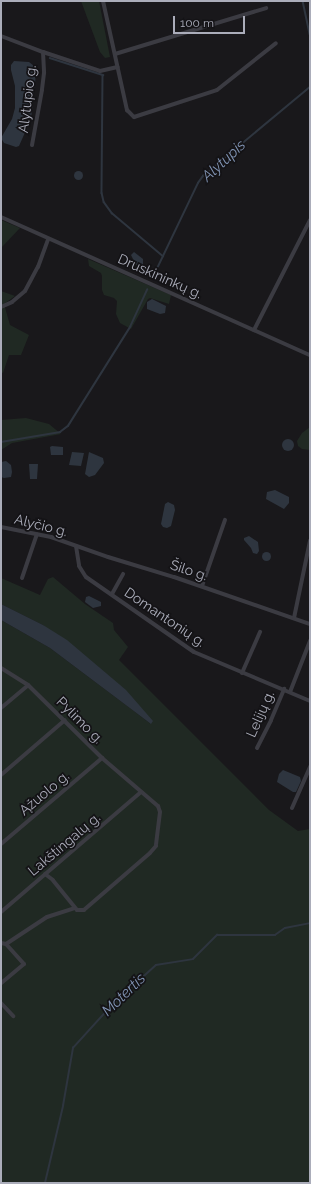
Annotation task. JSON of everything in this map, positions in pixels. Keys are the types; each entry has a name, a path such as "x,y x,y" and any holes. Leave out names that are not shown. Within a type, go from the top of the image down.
{"street":[{"path":"103,1 127,110 131,116 137,116 217,90 276,43"},
{"path":"115,54 266,8"},
{"name":"Alytupio g.","path":"1,36 43,52 44,73 42,90 32,145"},
{"path":"43,52 100,70 118,67"},
{"name":"Druskininkų g.","path":"1,217 310,355"},
{"path":"254,330 310,220"},
{"path":"1,308 12,302 25,291 38,266 48,239"},
{"path":"202,586 224,520"},
{"name":"Alyčio g.","path":"1,527 37,534 76,546"},
{"path":"22,578 37,534"},
{"path":"294,618 310,541"},
{"name":"Šilo g.","path":"76,546 202,586 310,624"},
{"name":"Domantonių g.","path":"76,546 81,572 194,652 310,701"},
{"path":"112,594 123,574"},
{"path":"242,673 260,632"},
{"name":"Lelijų g.","path":"290,692 310,641"},
{"name":"Pylimo g.","path":"1,668 28,685 102,758 158,806 160,812 156,846 150,853 84,910 77,909"},
{"path":"1,708 28,685"},
{"name":"Lelijų g.","path":"257,748 284,689"},
{"path":"1,775 65,720"},
{"name":"Ąžuolo g.","path":"1,844 102,758"},
{"path":"292,808 310,767"},
{"name":"Lakštingalų g.","path":"1,912 141,792"},
{"path":"6,944 47,917 77,909 53,880 45,874"},
{"path":"1,943 6,944 24,964 1,983"},
{"path":"1,1003 13,1016"}],"shaded area":[{"path":"81,1 99,1 110,57 105,58 100,52"},
{"path":"14,61 29,62 34,66 36,74 31,119 19,146 16,147 4,143 1,138 12,119 15,108 15,86 11,70 11,65"},
{"path":"78,170 83,175 78,180 73,175"},
{"path":"1,220 20,228 1,248"},
{"path":"134,252 143,259 143,266 139,267 136,265 131,255"},
{"path":"88,259 171,295 169,304 150,298 131,329 120,323 116,314 117,301 114,298 104,295 102,290 101,273 89,266"},
{"path":"1,291 15,296 4,304 10,325 29,335 21,355 9,355 3,373 1,372"},
{"path":"152,299 166,306 165,313 160,314 147,309 147,302"},
{"path":"26,418 49,424 61,434 12,443 1,450 1,420"},
{"path":"310,427 310,450 302,449 298,446 297,441 302,433"},
{"path":"286,439 290,439 294,445 290,451 286,451 282,447 282,443"},
{"path":"50,447 63,447 63,455 51,455"},
{"path":"72,452 84,453 81,466 69,465"},
{"path":"89,452 103,458 104,463 95,475 89,477 85,474"},
{"path":"6,461 11,465 12,472 11,477 4,478 1,477 1,462"},
{"path":"29,464 38,464 37,479 30,479"},
{"path":"275,490 289,497 289,503 284,509 266,499 267,492"},
{"path":"168,502 174,505 175,510 171,526 167,528 163,527 161,524 165,504"},
{"path":"249,536 258,542 259,551 257,554 253,553 251,548 244,540 244,538"},
{"path":"264,552 268,552 270,556 268,560 264,560 262,558 262,554"},
{"path":"53,577 85,604 113,623 114,630 128,647 119,660 269,810 298,831 310,829 310,1183 1,1183 1,620 50,648 151,724 43,625 1,604 1,578 40,595 48,579"},
{"path":"89,596 101,602 101,606 93,608 85,602 86,597"},
{"path":"1,604 43,625 67,640 126,690 153,721 151,724 50,648 1,620"},
{"path":"283,770 300,777 301,781 296,792 293,792 277,782 279,774"}],"waterway":[{"path":"303,1 310,34"},
{"path":"50,58 103,75 102,193 104,202 112,213 163,256"},
{"name":"Alytupis","path":"153,277 198,183 203,176 310,87"},
{"name":"Alytupis","path":"1,442 60,432 68,426 130,327 147,290"},
{"name":"Motertis","path":"45,1183 63,1106 73,1048 112,1005 156,965 193,959 217,935 275,935 285,928 310,923"}]}
